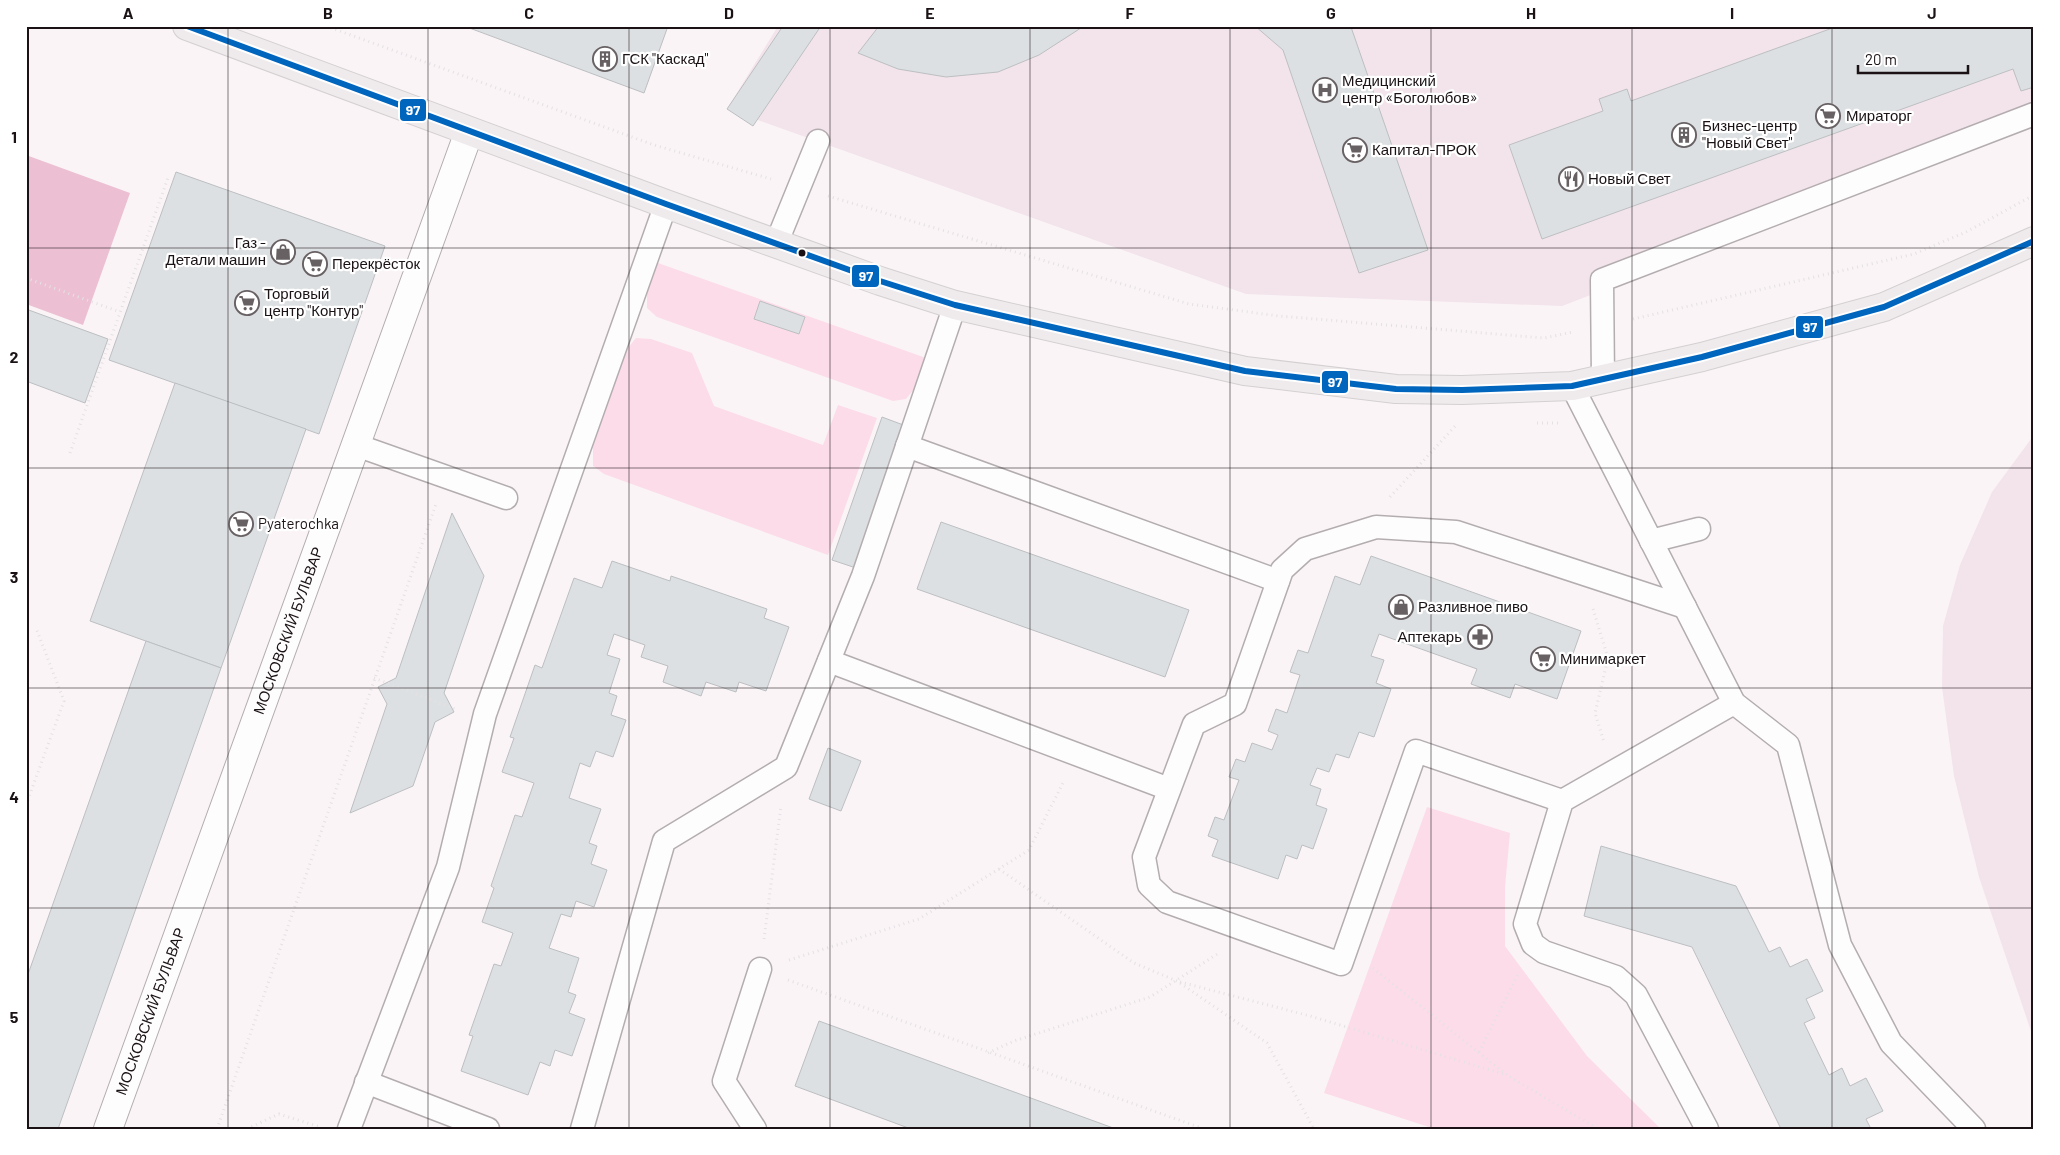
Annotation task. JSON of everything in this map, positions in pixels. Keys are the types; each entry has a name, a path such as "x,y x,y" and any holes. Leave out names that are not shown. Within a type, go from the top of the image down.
{"main road":[{"path":"187,26 469,132 776,244 955,305 1245,371 1396,389 1462,390 1572,386 1702,357 1884,307 2034,241"}],"street":[{"name":"МОСКОВСКИЙ БУЛЬВАР","path":"108,1129 469,132"}],"lane":[{"path":"1603,379 1602,280 2034,114"},
{"path":"776,244 818,141"},
{"path":"349,1129 448,867 483,720 666,204"},
{"path":"582,1129 664,841 786,767 863,576 955,305"},
{"path":"1572,386 1734,703 1788,744 1840,945 1891,1043 1974,1129"},
{"path":"356,445 421,460 446,476 506,498"},
{"path":"907,446 1278,581"},
{"path":"1562,800 1416,751 1341,964 1167,902 1149,885 1144,857 1194,724 1235,704 1282,570 1305,549 1376,527 1456,532 1685,607"},
{"path":"1651,541 1699,530"},
{"path":"829,661 1169,788"},
{"path":"1707,1129 1636,995 1616,977 1544,952 1533,944 1525,924 1562,800 1734,703"},
{"path":"755,1129 724,1081 760,969"},
{"path":"366,1082 488,1129"}],"path":[{"path":"326,26 654,145 1189,304 1279,316 1544,338 1914,254 1966,232 2034,195"},
{"path":"70,453 168,175"},
{"path":"26,278 120,312"},
{"path":"1356,533 1457,424"},
{"path":"217,1129 446,476"},
{"path":"1581,573 1608,658 1595,712 1614,771"},
{"path":"26,805 64,701 36,628"},
{"path":"374,678 483,720"},
{"path":"760,969 919,918 1029,850 1077,754"},
{"path":"760,969 786,767"},
{"path":"26,859 28,864"},
{"path":"999,869 1134,963 1177,981 1310,1016 1507,1075"},
{"path":"988,1053 1014,1041 1150,997 1251,932"},
{"path":"1479,1052 1533,944"},
{"path":"1347,948 1507,1075 1598,1129"},
{"path":"760,969 815,991 1204,1129"},
{"path":"1177,981 1268,1044 1314,1129"},
{"path":"247,1129 279,1114 326,1129"}],"shaded area":[{"path":"778,26 2034,26 2034,124 1562,306 1246,294 727,109"},
{"path":"26,155 130,193 83,325 26,304"},
{"path":"658,263 926,358 915,388 906,399 893,401 657,317 647,308 647,294"},
{"path":"636,338 651,339 692,353 714,406 823,445 838,405 877,418 828,555 604,474 593,466 593,447 627,349"},
{"path":"2034,435 2034,1040 1979,877 1954,776 1942,687 1943,626 1960,565 1992,492"},
{"path":"1427,807 1510,833 1505,887 1505,946 1587,1056 1661,1129 1435,1129 1324,1093"}],"building":[{"name":"ГСК \"Каскад\"","path":"464,26 668,26 644,93"},
{"path":"783,26 821,26 753,126 727,109"},
{"path":"879,26 1084,26 1039,55 998,72 946,77 898,69 858,53"},
{"name":"Капитал-ПРОК","path":"1255,26 1351,27 1428,250 1359,273 1283,50"},
{"name":"Бизнес-центр \"Новый Свет\"","path":"1838,26 2034,26 2034,87 2021,91 2013,69 1542,239 1509,145 1603,111 1599,99 1627,89 1631,101"},
{"name":"Торговый центр \"Контур\"","path":"176,172 385,246 319,434 109,360"},
{"path":"760,301 805,317 799,334 754,319"},
{"path":"26,309 108,339 85,403 26,381"},
{"path":"175,383 306,429 221,668 90,621"},
{"path":"882,417 906,426 859,569 832,560"},
{"path":"452,513 484,576 444,693 454,712 435,722 413,786 350,813 387,704 378,687 396,678"},
{"path":"941,522 1189,610 1165,677 917,589"},
{"path":"1371,556 1581,631 1557,699 1515,684 1510,698 1471,684 1477,669 1379,634 1371,656 1384,660 1376,683 1391,689 1374,737 1359,732 1349,758 1336,754 1329,772 1317,768 1310,785 1321,789 1316,805 1327,809 1313,849 1302,845 1297,859 1286,855 1278,879 1212,856 1218,840 1208,836 1215,817 1224,820 1239,780 1229,777 1236,759 1245,762 1252,743 1272,750 1278,735 1268,731 1276,709 1287,713 1300,675 1290,672 1298,650 1308,653 1335,576 1360,585"},
{"path":"612,561 670,581 671,576 767,609 764,618 789,627 766,691 739,682 736,692 706,682 701,696 663,682 668,666 641,657 645,645 614,634 607,655 620,659 609,693 617,696 611,715 626,720 613,757 596,751 590,767 580,763 569,798 601,809 589,843 597,846 591,864 607,870 594,907 576,901 571,917 561,914 549,948 579,958 568,992 576,995 569,1013 585,1019 572,1056 555,1050 550,1066 540,1062 528,1095 461,1071 473,1036 469,1035 494,964 501,966 513,933 482,922 494,888 491,886 515,815 522,817 534,783 502,772 514,738 510,737 535,665 542,668 574,578 602,588"},
{"path":"146,641 221,668 58,1129 30,1129 26,1127 26,980"},
{"path":"828,748 861,761 841,811 809,799"},
{"path":"1601,846 1736,886 1769,952 1780,947 1790,967 1807,959 1823,991 1806,999 1815,1018 1804,1023 1829,1075 1842,1068 1850,1086 1866,1078 1883,1111 1866,1119 1871,1129 1781,1129 1692,947 1584,916"},
{"path":"819,1021 1116,1129 911,1129 795,1086"}],"transit line":[{"name":"97","path":"187,26 666,204 880,281 955,305 1245,371 1396,389 1462,390 1572,386 1702,357 1884,307 2034,241"}],"place":[{"name":"ГСК \"Каскад\"","path":"605,59"},
{"name":"Медицинский центр «Боголюбов»","path":"1325,90"},
{"name":"Мираторг","path":"1828,116"},
{"name":"Бизнес-центр \"Новый Свет\"","path":"1684,135"},
{"name":"Капитал-ПРОК","path":"1355,150"},
{"name":"Новый Свет","path":"1571,179"},
{"name":"Газ - Детали машин","path":"283,252"},
{"name":"Перекрёсток","path":"315,264"},
{"name":"Торговый центр \"Контур\"","path":"247,303"},
{"name":"Pyaterochka","path":"241,524"},
{"name":"Разливное пиво","path":"1401,607"},
{"name":"Аптекарь","path":"1480,637"},
{"name":"Минимаркет","path":"1543,659"}]}
